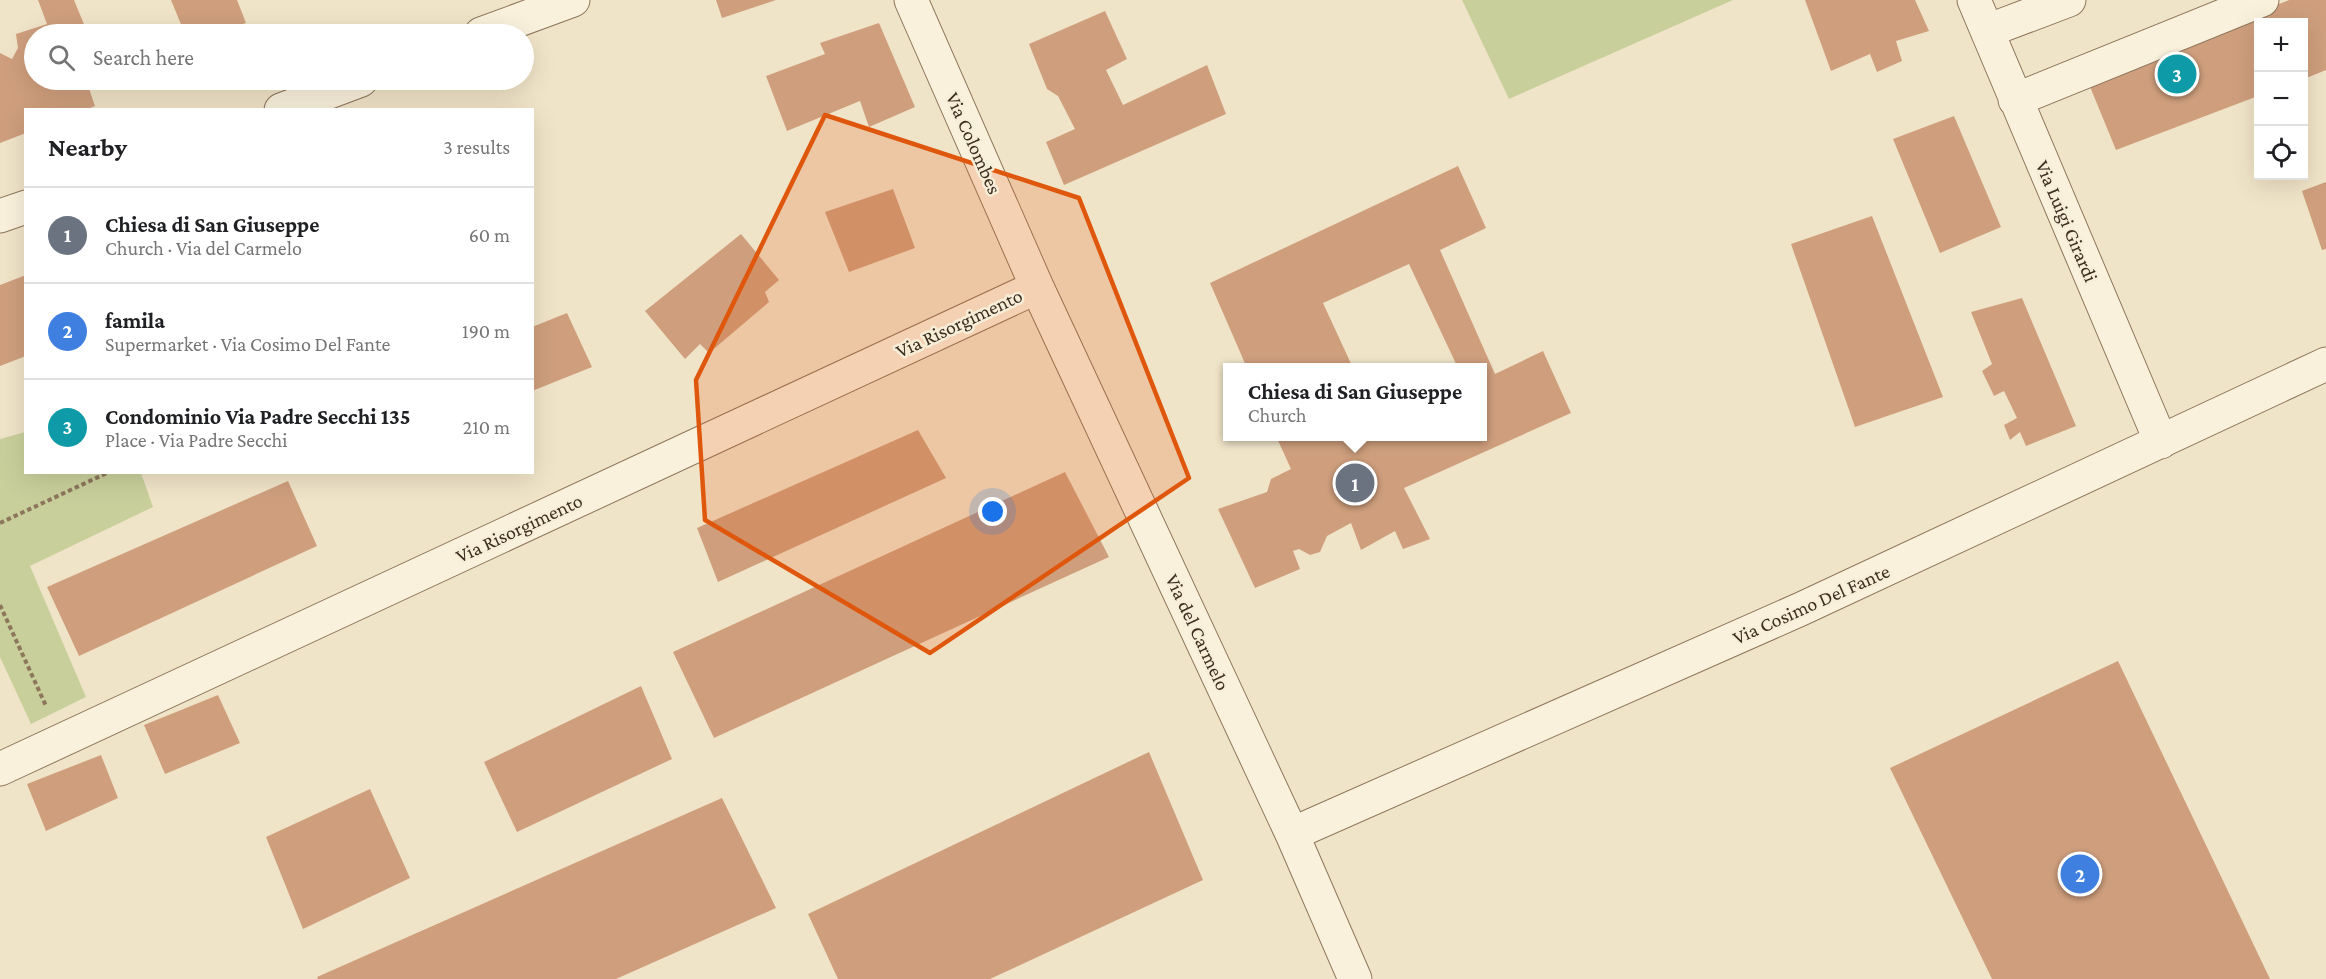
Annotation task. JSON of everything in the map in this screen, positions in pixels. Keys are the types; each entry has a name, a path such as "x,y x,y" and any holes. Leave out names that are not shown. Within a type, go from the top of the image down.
{"street":[{"path":"508,24 573,0"},
{"name":"Via Colombes","path":"912,0 1037,287"},
{"name":"Via Luigi Girardi","path":"1974,0 2161,442"},
{"path":"1987,31 2069,0"},
{"path":"2015,100 2262,0"},
{"path":"286,108 334,90"},
{"path":"0,216 24,208"},
{"name":"Via Risorgimento","path":"0,769 1037,287"},
{"name":"Via del Carmelo","path":"1037,287 1292,834 1355,979"},
{"name":"Via Cosimo Del Fante","path":"1292,834 1802,609 2326,364"}],"path":[{"path":"0,523 105,474"},
{"path":"0,605 62,740"}],"highlighted area":[{"path":"825,115 1079,198 1189,478 930,653 705,520 696,380"}],"green space":[{"path":"1462,0 1733,0 1509,99"},
{"path":"24,432 24,474 141,474 153,507 30,566 86,697 31,724 0,657 0,439"}],"building":[{"path":"38,0 74,0 84,24 47,24"},
{"path":"171,0 237,0 246,23 243,24 181,24"},
{"path":"716,0 776,0 722,18"},
{"path":"1805,0 1915,0 1929,31 1896,41 1902,61 1877,72 1870,54 1831,71"},
{"path":"2289,0 2326,0 2326,70 2308,77 2308,18 2254,18 2254,98 2116,150 2086,77 2179,44"},
{"path":"1105,11 1127,59 1106,70 1123,105 1207,65 1226,114 1064,185 1046,142 1075,129 1058,96 1047,89 1029,44"},
{"path":"879,23 915,107 869,127 860,101 787,131 766,76 825,54 820,43"},
{"path":"24,31 24,90 89,90 95,106 90,108 24,108 24,134 0,143 0,53 12,59 18,48 16,34"},
{"path":"1954,116 2001,227 1940,253 1893,139"},
{"path":"1458,166 1486,228 1440,250 1495,374 1543,351 1571,413 1404,488 1430,539 1403,549 1395,531 1361,550 1351,523 1327,536 1320,552 1310,555 1299,549 1293,551 1300,569 1255,588 1218,509 1267,492 1271,479 1291,469 1278,441 1487,441 1487,363 1456,363 1409,264 1323,303 1351,363 1245,363 1210,283"},
{"path":"2326,182 2326,249 2322,250 2302,191"},
{"path":"893,189 915,248 849,272 825,212"},
{"path":"1872,216 1943,397 1855,427 1791,244"},
{"path":"741,234 779,280 765,292 769,302 709,353 700,344 685,359 645,311"},
{"path":"24,276 24,357 0,366 0,285"},
{"path":"2022,298 2076,426 2026,446 2020,432 2010,440 2004,425 2017,418 2004,391 1994,396 1982,371 1992,364 1971,312"},
{"path":"567,313 592,367 534,390 534,326"},
{"path":"918,430 946,478 718,582 697,528"},
{"path":"1065,472 1109,557 714,738 673,652"},
{"path":"288,481 317,546 79,656 47,587"},
{"path":"2118,661 2270,979 1992,979 1890,768"},
{"path":"641,686 672,759 517,832 484,762"},
{"path":"218,695 240,743 165,774 144,725"},
{"path":"1149,752 1203,880 990,979 838,979 808,914"},
{"path":"101,755 118,798 46,831 27,784"},
{"path":"370,789 410,878 303,929 266,837"},
{"path":"722,798 776,908 616,979 318,979 317,977"}],"place":[{"name":"Condominio Via Padre Secchi 135","path":"2177,74"},
{"name":"Chiesa di San Giuseppe","path":"1355,483"},
{"name":"famila","path":"2080,874"}]}
